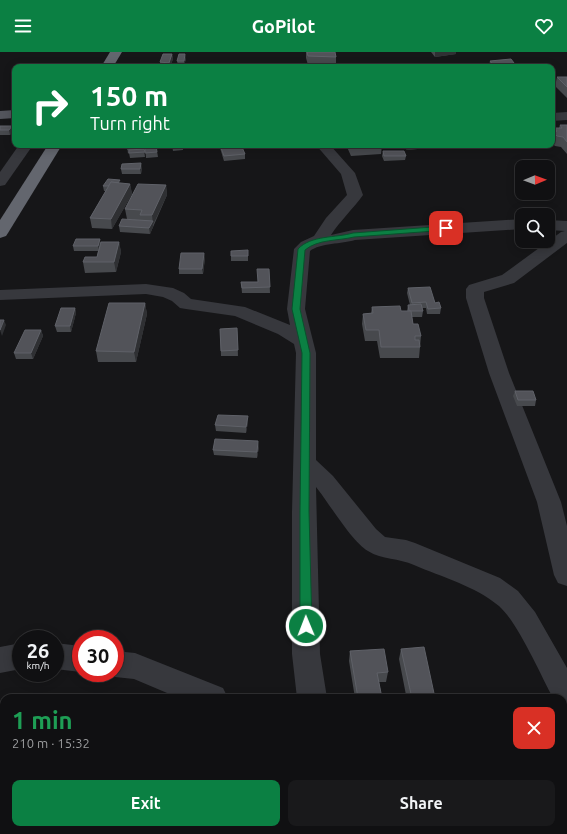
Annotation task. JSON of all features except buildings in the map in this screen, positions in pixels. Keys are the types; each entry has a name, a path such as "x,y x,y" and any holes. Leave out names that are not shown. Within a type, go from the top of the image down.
{"highway":[{"path":"109,64 116,52"},
{"path":"0,233 53,148"}],"main road":[{"path":"0,115 12,114"}],"street":[{"path":"555,116 567,116"},
{"path":"0,182 24,148"},
{"path":"318,241 332,221 356,195 348,173 326,148"},
{"path":"311,694 306,654 306,353 296,309 302,249 307,245 318,241 353,235 515,224"},
{"path":"555,225 567,226"},
{"path":"567,235 508,279 475,289 475,298 498,373 549,502 567,575"},
{"path":"0,295 146,289 168,292 178,297 186,304 240,311 279,327 303,340"},
{"path":"305,463 325,482 367,536 376,544 386,548 406,550 491,586 508,599 525,620 566,694"},
{"path":"0,660 12,658"},
{"path":"124,665 135,666 203,694"}],"route":[{"path":"306,626 304,512 306,353 296,309 302,249 307,245 318,241 331,240 353,235 446,228"}]}
